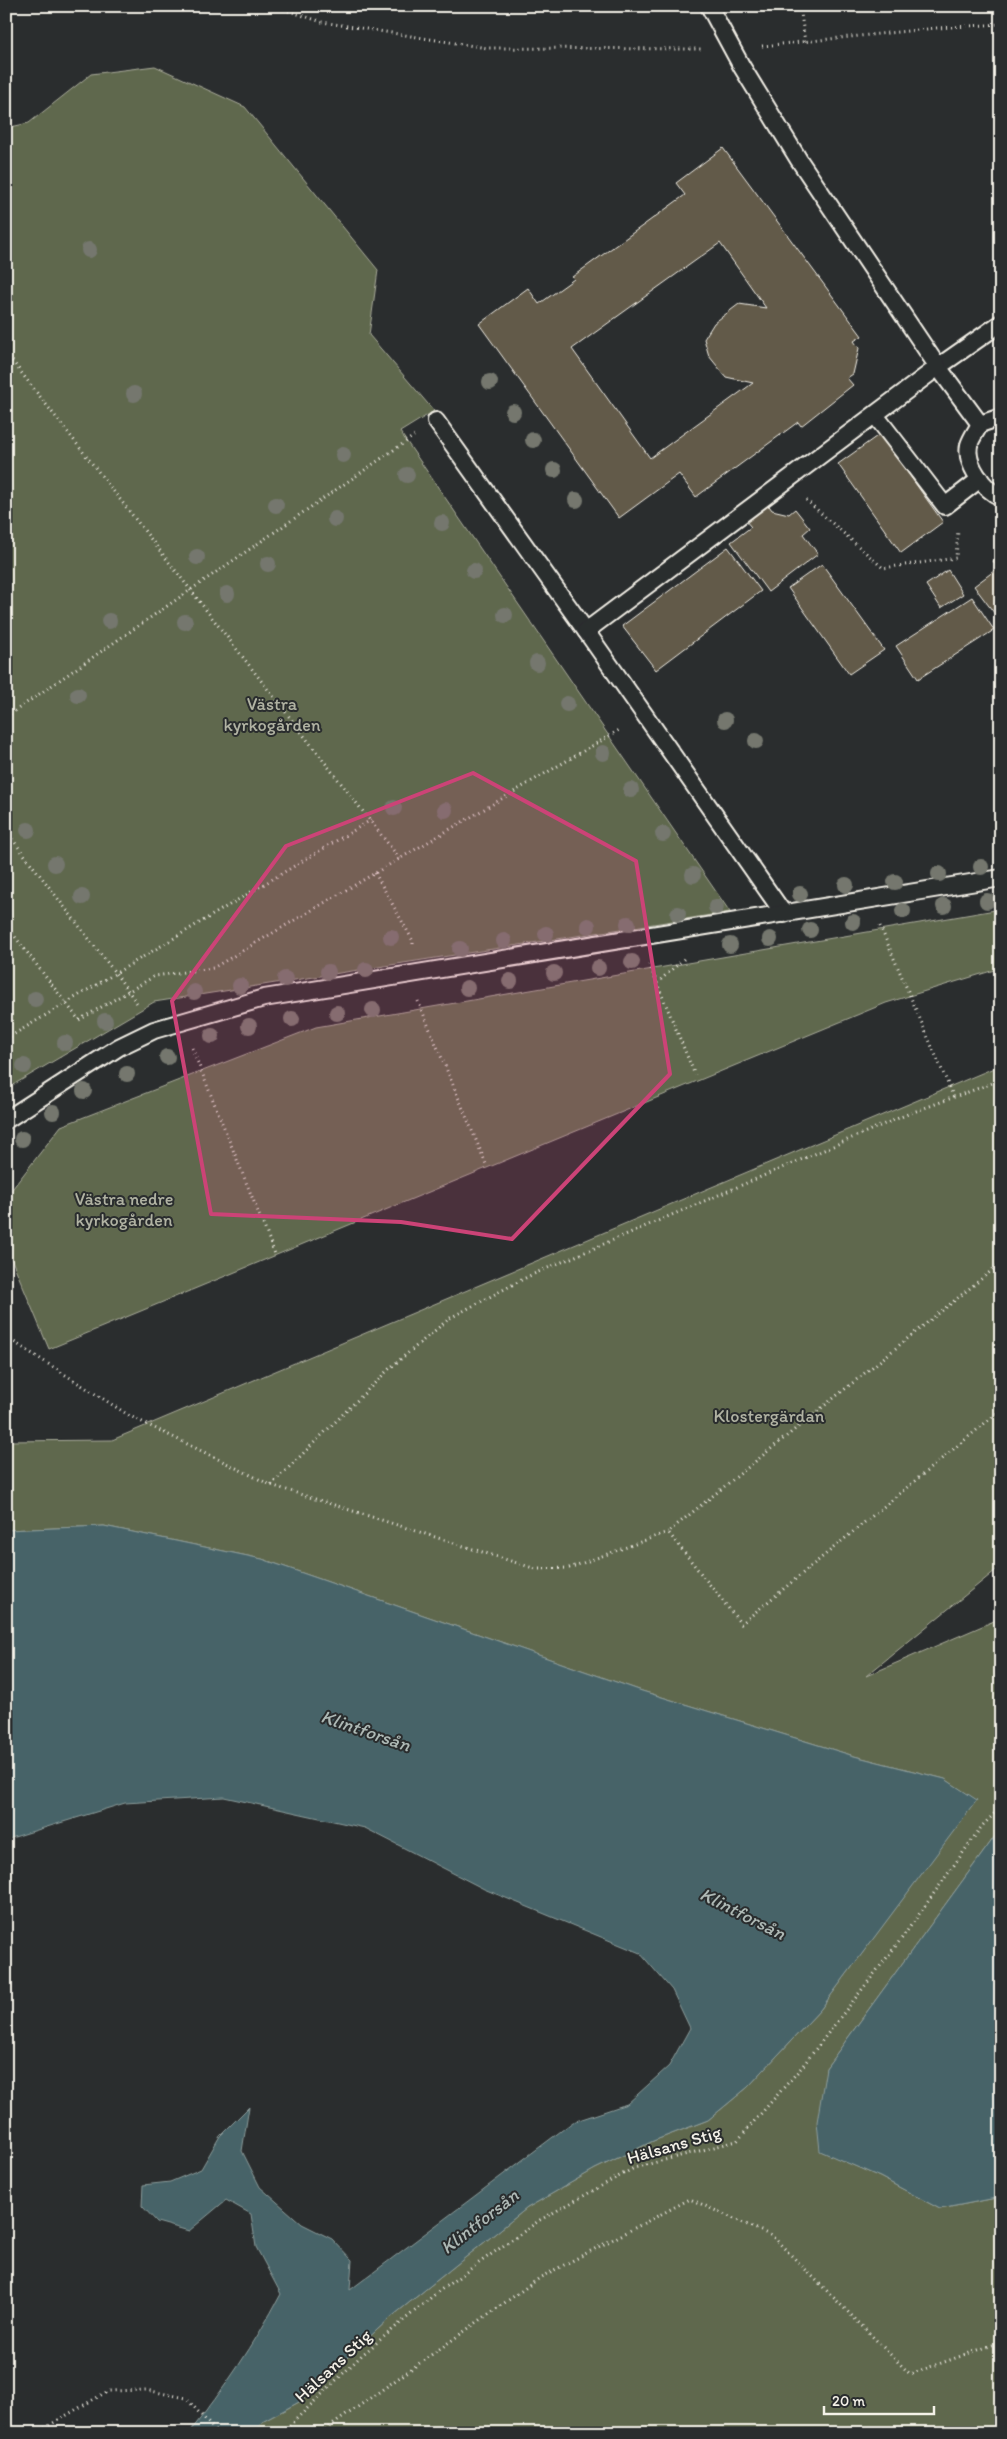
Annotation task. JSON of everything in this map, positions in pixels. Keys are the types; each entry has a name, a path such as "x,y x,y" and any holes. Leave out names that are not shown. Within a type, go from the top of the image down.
{"lane":[{"path":"709,6 799,160 938,367 980,424"},
{"path":"586,630 938,367 1001,323"},
{"path":"875,414 945,506 980,479"},
{"path":"1001,417 980,424 969,445 971,462 980,479 994,494 1001,497"},
{"path":"436,422 586,630 784,914"},
{"path":"6,1120 119,1047 154,1030 264,998 1001,878"}],"path":[{"path":"274,6 322,22 487,48 733,49 937,28 1001,24"},
{"path":"800,6 805,42"},
{"path":"6,353 400,858"},
{"path":"6,717 436,422"},
{"path":"785,481 883,568 956,558 958,527 945,506"},
{"path":"6,925 79,1020 155,976 213,968 645,715"},
{"path":"6,1039 371,820"},
{"path":"6,831 128,990 154,1030"},
{"path":"375,874 412,941 415,974"},
{"path":"878,920 954,1098"},
{"path":"652,971 695,1075"},
{"path":"420,1007 486,1164"},
{"path":"193,1052 275,1254"},
{"path":"271,1485 390,1368 450,1318 528,1276 908,1114 1001,1080"},
{"path":"6,1337 130,1416 271,1485 536,1569 569,1568 668,1532 1001,1263"},
{"path":"668,1532 741,1624 1001,1410"},
{"name":"Hälsans Stig","path":"282,2433 362,2355 439,2291 540,2220 634,2168 737,2141 801,2068 902,1938 982,1826 1001,1806"},
{"path":"322,2433 541,2277 690,2199 772,2236 910,2374 1001,2342"},
{"path":"36,2433 108,2391 146,2390 186,2398 216,2433"}],"highlighted area":[{"path":"473,773 636,861 670,1074 512,1239 401,1222 211,1214 172,1001 286,846"}],"green space":[{"name":"Västra kyrkogården","path":"155,66 245,107 378,270 369,335 434,411 400,432 730,912 154,1002 6,1089 6,128 29,123 91,74"},
{"name":"Västra nedre kyrkogården","path":"1001,909 1001,968 886,1003 49,1349 6,1246 6,1197 61,1126 316,1027"},
{"name":"Klostergärdan","path":"1001,1065 1001,1566 866,1676 1001,1618 1001,1828 826,2068 821,2151 880,2177 940,2209 1001,2197 1001,2433 254,2433 262,2422 299,2402 390,2318 527,2208 595,2169 653,2141 708,2120 748,2087 820,2010 976,1800 945,1779 854,1756 642,1691 262,1559 104,1526 6,1530 6,1441 112,1440"}],"water":[{"name":"Klintforsån","path":"104,1526 262,1559 642,1691 854,1756 945,1779 977,1800 820,2010 748,2087 708,2120 653,2141 595,2169 527,2208 390,2318 299,2402 262,2422 254,2433 189,2433 238,2366 281,2294 256,2247 251,2214 226,2200 189,2231 157,2222 142,2206 143,2185 170,2182 201,2169 220,2136 249,2107 242,2151 260,2187 302,2224 332,2239 352,2260 350,2290 573,2122 627,2104 669,2066 690,2028 672,1990 640,1953 484,1889 365,1828 224,1797 125,1803 11,1838 6,1842 6,1530"},
{"path":"1001,1828 1001,2197 940,2209 880,2177 820,2151 817,2122 826,2068"}],"building":[{"path":"723,148 862,336 854,341 859,348 853,374 847,378 853,385 801,426 798,422 696,497 679,474 619,518 479,324 528,288 539,304 574,279 572,277 685,195 676,183","holes":["720,243 766,308 739,304 714,323 704,339 709,356 726,377 753,383 650,458 572,349"]},
{"path":"880,434 943,522 901,553 838,464"},
{"path":"767,503 772,510 789,514 795,509 810,528 803,534 818,554 768,592 731,542 751,527 745,520"},
{"path":"728,547 761,591 656,670 622,626"},
{"path":"1001,555 1001,622 974,586 998,568 993,561"},
{"path":"822,564 884,650 849,674 788,588"},
{"path":"948,570 963,594 941,608 926,585"},
{"path":"972,597 994,630 918,679 896,646"}]}
